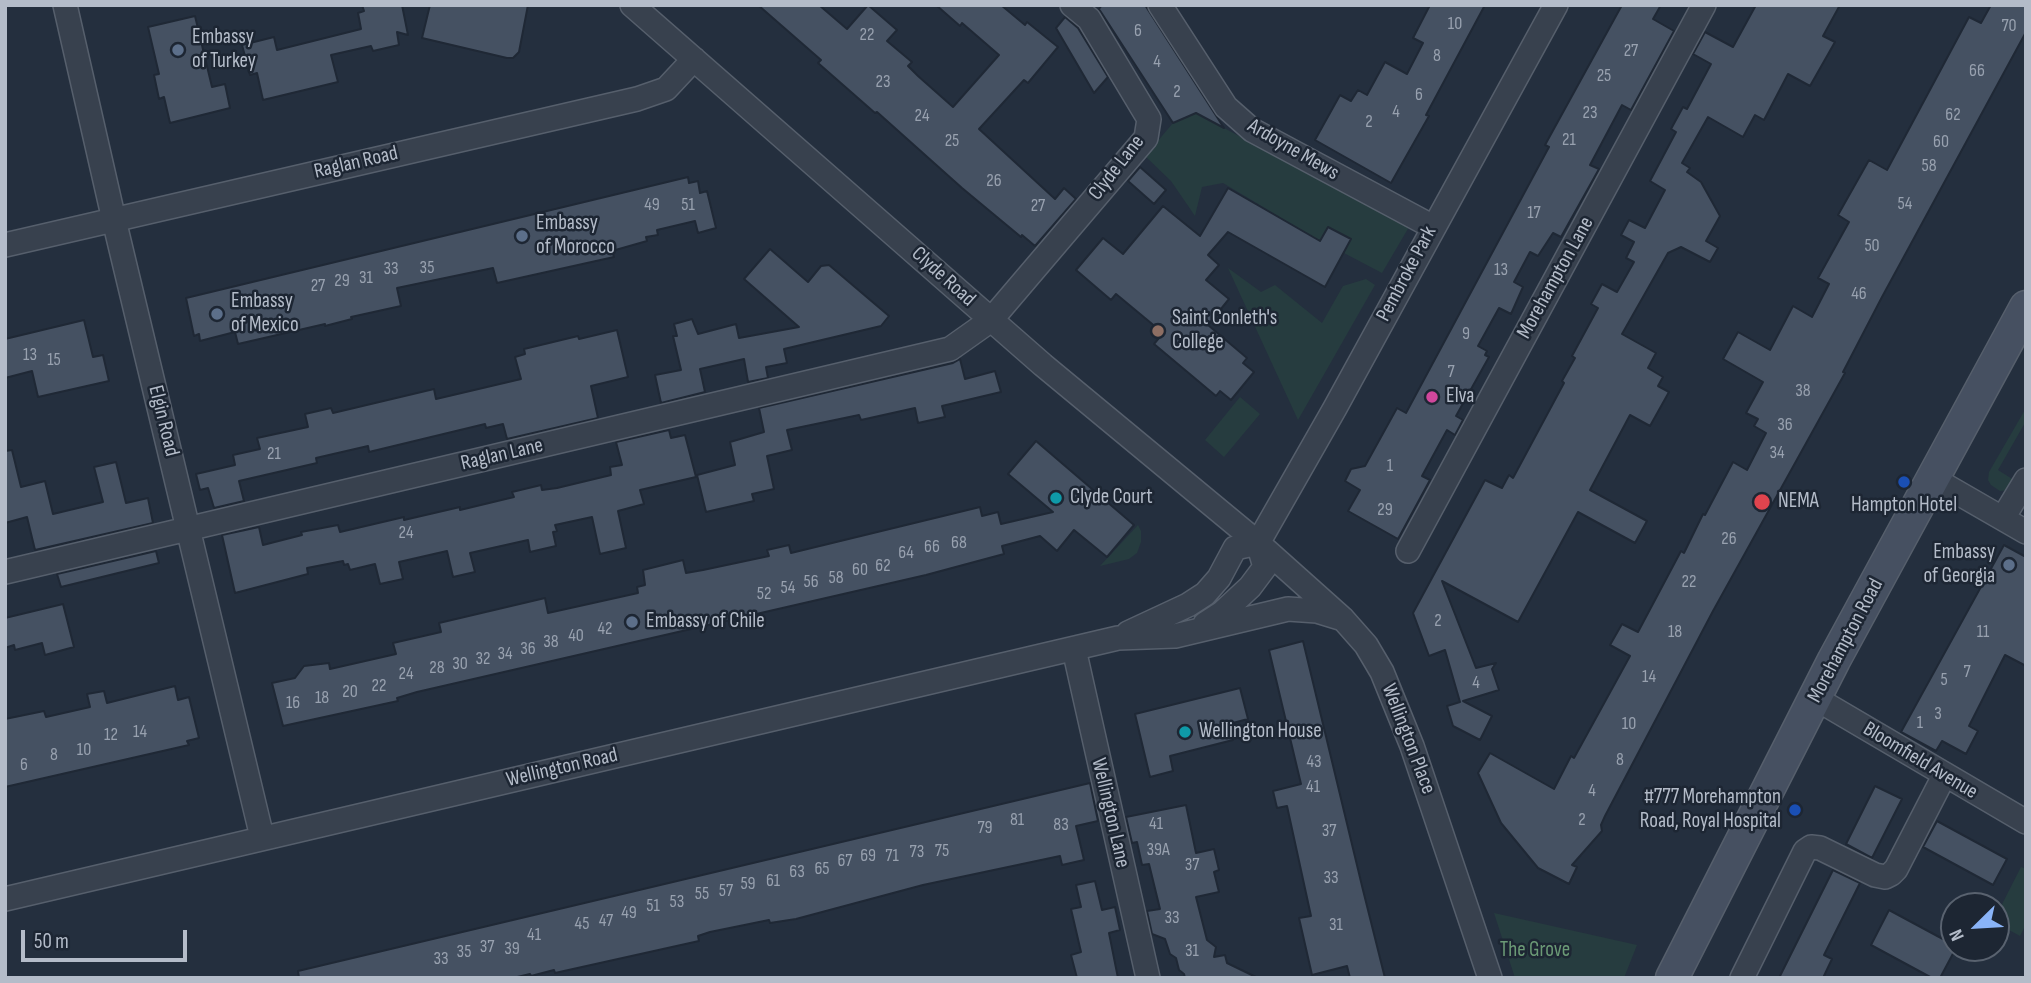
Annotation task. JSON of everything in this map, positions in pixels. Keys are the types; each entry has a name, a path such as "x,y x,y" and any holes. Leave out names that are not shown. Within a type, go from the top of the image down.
{"main road":[{"name":"Morehampton Road","path":"1672,978 1815,698 2026,307"}],"street":[{"name":"Elgin Road","path":"65,5 262,837"},
{"name":"Clyde Road","path":"632,5 991,320 1258,542"},
{"name":"Clyde Lane","path":"991,320 1146,138 1149,119 1089,19 1072,5"},
{"name":"Ardoyne Mews","path":"1160,5 1226,107 1252,130 1433,227"},
{"name":"Pembroke Park","path":"1258,542 1335,408 1556,5"},
{"name":"Morehampton Lane","path":"1408,551 1704,5"},
{"name":"Raglan Road","path":"5,245 637,99 666,89 694,59"},
{"name":"Raglan Lane","path":"5,572 950,349 991,320"},
{"path":"1934,479 2026,532"},
{"path":"2003,519 2026,480"},
{"name":"Wellington Place","path":"1258,542 1343,619 1372,653 1390,689 1420,768 1490,978"},
{"name":"Wellington Road","path":"5,899 1118,638 1188,605 1205,594 1219,578 1235,548 1258,542 1265,567 1250,587 1222,613 1193,632"},
{"name":"Wellington Road","path":"1118,638 1175,636 1288,609 1317,611 1343,619"},
{"name":"Wellington Lane","path":"1074,649 1148,978"},
{"name":"Bloomfield Avenue","path":"1815,698 2026,822"},
{"path":"1742,978 1805,851 1811,847 1820,848 1875,875 1885,877 1891,874 1944,776"}],"green space":[{"path":"1196,113 1409,227 1382,273 1344,253 1351,239 1328,227 1320,241 1223,183 1202,187 1195,216 1171,181 1145,156 1173,123"},
{"path":"1228,268 1261,292 1275,285 1322,323 1343,286 1366,279 1375,285 1298,420"},
{"path":"1240,397 1260,414 1224,457 1205,440"},
{"path":"2026,408 2026,421 1998,470 2017,482 2011,490 2000,491 1988,480 1989,472"},
{"path":"1138,525 1141,542 1137,553 1129,559 1100,566"},
{"path":"2021,867 2026,869 2026,924 2020,936 2010,931 2008,892"},
{"name":"The Grove","path":"1494,913 1637,945 1624,978 1515,978"}],"building":[{"path":"362,5 402,5 408,35 397,32 399,45 373,51 371,46 331,55 338,82 263,100 257,73 250,75 242,45 274,37 277,50 361,29 358,13 364,11"},
{"path":"430,5 528,5 519,52 513,58 507,58 422,38"},
{"path":"758,5 819,5 847,29 868,5 897,30 887,41 912,62 908,66 918,76 953,107 999,55 936,5 1001,5 1058,47 1028,83 1024,80 979,129 1055,199 1064,188 1076,199 1035,246 875,113 818,63 821,60"},
{"path":"1102,5 1145,5 1224,128 1196,113 1173,123 1099,9"},
{"path":"1430,5 1485,5 1426,115 1429,116 1391,183 1315,140 1340,95 1351,101 1358,90 1367,95 1385,62 1407,74 1423,43 1413,38"},
{"path":"1622,5 1661,5 1653,19 1674,31 1631,110 1622,105 1590,165 1599,169 1561,237 1553,233 1538,256 1530,252 1514,282 1523,287 1511,314 1499,308 1478,346 1487,351 1485,355 1489,357 1456,416 1463,420 1455,435 1447,430 1422,476 1430,480 1398,539 1348,511 1360,490 1345,481 1351,469 1365,466 1397,408 1406,413 1549,147 1545,145"},
{"path":"1756,5 1840,5 1823,36 1835,42 1810,86 1788,74 1764,120 1755,115 1743,137 1708,117 1682,163 1690,168 1687,172 1701,182 1720,216 1706,241 1718,248 1710,262 1681,247 1668,253 1622,334 1656,353 1648,368 1663,377 1658,386 1669,392 1650,426 1630,415 1590,490 1647,521 1635,543 1578,512 1518,622 1442,581 1476,668 1496,663 1492,669 1499,690 1463,701 1492,716 1480,740 1453,726 1447,706 1460,702 1445,650 1429,656 1413,613 1485,480 1502,488 1509,475 1513,478 1564,383 1562,381 1575,358 1572,356 1598,308 1591,304 1602,284 1617,292 1634,262 1626,258 1634,242 1621,235 1629,220 1645,228 1665,190 1650,181 1676,132 1671,129 1683,107 1687,109 1711,64 1693,54 1705,32 1733,47"},
{"path":"1991,5 2026,5 2026,32 1882,297 1843,372 1845,373 1713,611 1605,816 1601,825 1602,831 1572,865 1577,867 1569,884 1538,868 1501,823 1478,773 1490,753 1554,789 1630,656 1610,645 1622,624 1638,632 1733,462 1747,470 1766,433 1754,426 1758,419 1746,413 1763,382 1723,359 1738,332 1770,350 1793,306 1812,317 1829,284 1818,278 1849,222 1838,215 1869,160 1887,170 1969,17 1981,23"},
{"name":"Embassy of Turkey","path":"195,16 212,87 225,84 230,108 170,123 164,97 159,99 154,75 159,74 148,27"},
{"path":"1065,17 1078,28 1108,77 1094,93 1056,28"},
{"path":"1140,167 1166,190 1154,204 1128,181"},
{"path":"688,177 689,183 698,181 700,193 707,191 716,228 698,233 695,221 657,230 658,235 646,237 647,241 612,251 614,257 497,283 493,268 397,288 401,306 325,326 238,344 235,332 200,341 199,334 194,336 186,298"},
{"path":"1228,188 1320,241 1328,227 1351,239 1325,287 1228,232 1208,255 1219,265 1206,280 1229,299 1208,325 1247,358 1243,363 1254,372 1231,400 1220,391 1216,396 1154,344 1163,333 1116,294 1111,300 1076,270 1103,238 1123,254 1163,206 1200,236"},
{"path":"770,249 808,282 821,266 829,265 889,316 881,326 784,349 787,363 766,367 768,378 748,382 744,359 700,369 705,392 661,403 655,375 681,370 673,336 677,336 674,324 692,319 698,334 736,324 739,338 799,327 744,279"},
{"path":"84,320 93,357 103,355 109,381 38,397 32,371 5,378 5,339"},
{"path":"617,330 628,377 591,386 598,418 507,439 503,424 486,428 485,424 369,452 368,446 316,458 317,463 239,481 244,501 214,508 208,488 200,490 196,474 235,465 233,455 260,449 257,438 308,427 305,414 331,408 333,413 434,389 436,399 521,379 515,357 525,354 524,349"},
{"path":"960,359 965,379 995,371 1001,392 942,406 945,417 918,423 915,408 861,420 859,415 787,430 792,450 767,456 774,489 752,494 754,501 706,512 697,475 735,465 730,442 764,432 759,408 953,363"},
{"path":"669,430 671,438 685,435 696,477 640,490 644,504 618,511 626,548 600,554 592,517 555,525 557,531 553,532 556,546 530,552 528,540 470,553 475,572 453,577 447,551 399,562 403,579 380,584 375,564 350,570 348,564 344,565 343,561 307,568 308,574 235,593 222,535 259,527 263,545 302,535 301,532 338,525 340,532 404,517 404,520 460,507 460,510 514,497 512,492 541,485 542,490 557,488 611,475 610,467 622,465 616,442"},
{"path":"1036,441 1134,525 1107,557 1074,530 1057,551 1040,536 1002,546 1004,554 926,575 417,692 397,698 398,701 283,726 272,683 295,678 304,666 329,663 330,669 396,654 393,643 441,632 439,623 545,598 548,613 638,593 637,587 645,585 643,570 683,560 686,573 703,570 769,556 767,550 789,545 791,553 980,507 982,516 998,512 1001,524 1053,512 1008,474"},
{"path":"12,450 21,487 45,481 53,514 103,502 94,467 116,462 126,503 148,498 153,523 35,550 27,517 5,523 5,451"},
{"path":"2004,545 2026,557 2026,666 2005,655 1969,726 1978,731 1966,754 1942,741 1936,751 1901,732"},
{"path":"156,551 159,563 61,587 57,574"},
{"path":"63,604 74,647 45,655 42,643 15,650 14,645 5,648 5,618"},
{"path":"1303,641 1385,978 1350,978 1347,966 1312,975 1299,918 1311,916 1287,806 1277,808 1273,791 1301,784 1269,650"},
{"path":"175,686 178,700 189,697 199,738 187,741 189,745 5,787 5,719 44,711 46,717 90,707 87,694 104,691 107,703"},
{"name":"Wellington House","path":"1240,688 1248,719 1229,724 1233,740 1170,756 1173,771 1150,777 1135,714"},
{"path":"1090,783 1098,821 1076,826 1084,860 1062,865 1060,856 923,885 796,919 770,923 769,920 710,932 698,936 699,941 555,973 554,970 513,978 299,978 298,971"},
{"path":"1875,786 1902,799 1872,858 1846,844"},
{"path":"1186,805 1196,853 1214,849 1219,870 1214,872 1219,892 1196,897 1207,940 1216,947 1214,957 1225,955 1227,963 1258,978 1185,978 1179,970 1176,958 1170,954 1165,939 1152,934 1147,911 1160,909 1149,864 1142,865 1137,842 1132,843 1126,817"},
{"path":"1937,821 2007,859 1993,885 1923,847"},
{"path":"1833,870 1860,883 1824,955 1832,959 1823,978 1779,978"},
{"path":"1095,881 1102,910 1115,907 1120,930 1109,933 1118,978 1077,978 1071,955 1081,952 1071,909 1081,907 1076,885"},
{"path":"1889,910 1940,937 1940,962 1949,962 1940,978 1932,978 1871,945"}],"place":[{"name":"Embassy of Turkey","path":"178,50"},
{"name":"Embassy of Morocco","path":"522,236"},
{"name":"Embassy of Mexico","path":"217,314"},
{"name":"Saint Conleth's College","path":"1158,331"},
{"name":"Elva","path":"1432,397"},
{"name":"Hampton Hotel","path":"1904,482"},
{"name":"Clyde Court","path":"1056,498"},
{"name":"NEMA","path":"1762,502"},
{"name":"Embassy of Georgia","path":"2009,565"},
{"name":"Embassy of Chile","path":"632,622"},
{"name":"Wellington House","path":"1185,732"},
{"name":"#777 Morehampton Road, Royal Hospital","path":"1795,810"}]}
